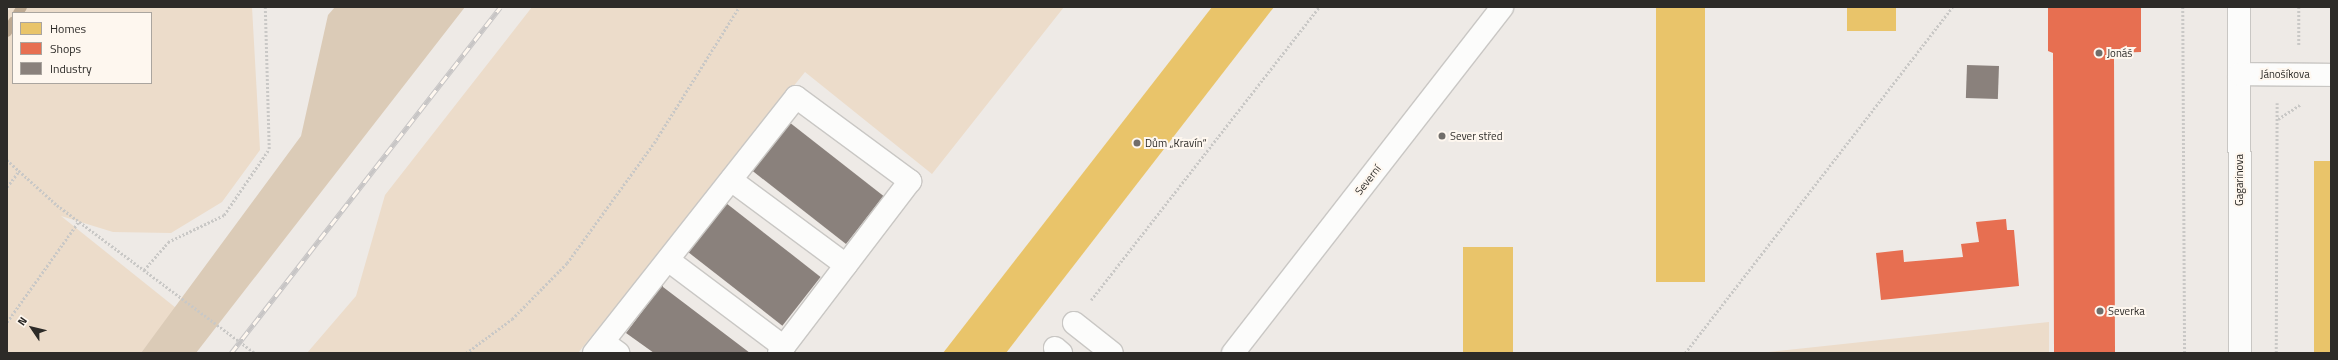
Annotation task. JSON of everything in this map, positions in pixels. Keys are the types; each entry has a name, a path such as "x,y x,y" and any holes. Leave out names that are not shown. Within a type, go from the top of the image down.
{"street":[{"name":"Severní","path":"1233,353 1502,7"},
{"name":"Gagarinova","path":"2238,7 2240,353"},
{"name":"Jánošíkova","path":"2239,74 2331,75"},
{"path":"605,349 668,260 796,97 910,181 781,350 668,260"},
{"path":"731,180 846,265"},
{"path":"1074,323 1112,353"}],"path":[{"path":"144,270 168,242 224,215 269,148 265,7"},
{"path":"466,353 512,319 567,263 654,143 739,7"},
{"path":"1074,323 1319,7"},
{"path":"1685,353 1952,7"},
{"path":"2183,7 2185,353"},
{"path":"2299,7 2299,49"},
{"path":"2276,353 2278,74"},
{"path":"7,160 79,221 255,353"},
{"path":"7,187 19,171"},
{"path":"7,322 79,221"}],"shaded area":[{"path":"11,7 252,7 260,150 222,202 171,233 113,232 61,216 176,308 141,353 7,353 7,12"},
{"path":"335,7 465,7 196,353 141,353 301,136 328,15"},
{"path":"532,7 1064,7 932,174 805,72 578,353 307,353 356,296 385,195"},
{"path":"2049,322 2049,353 1760,353"}],"building: Homes":[{"path":"1212,7 1274,7 1006,353 943,353"},
{"path":"1656,7 1705,7 1705,282 1656,282"},
{"path":"1847,7 1896,7 1896,31 1847,31"},
{"path":"2314,161 2331,161 2331,353 2314,353"},
{"path":"1463,247 1513,247 1513,353 1463,353"}],"building: Shops":[{"path":"2048,7 2141,7 2141,52 2114,53 2115,353 2054,353 2053,53 2048,51"},
{"path":"2006,219 2007,230 2014,230 2019,286 1881,300 1876,253 1903,250 1904,262 1963,257 1961,244 1979,242 1976,222"}],"building: Industry":[{"path":"1967,65 1999,66 1998,99 1966,98"},
{"path":"789,122 884,196 846,244 751,170"},
{"path":"726,203 821,277 782,326 688,252"},
{"path":"663,284 663,287 750,353 654,353 626,333"}],"waterway":[{"path":"19,12 22,7"},
{"path":"7,32 12,24"}],"railway":[{"path":"231,353 500,7"}],"place":[{"name":"Jonáš","path":"2099,53"},
{"name":"Sever střed","path":"1442,136"},
{"name":"Dům „Kravín“","path":"1137,143"},
{"name":"Severka","path":"2100,311"}]}
